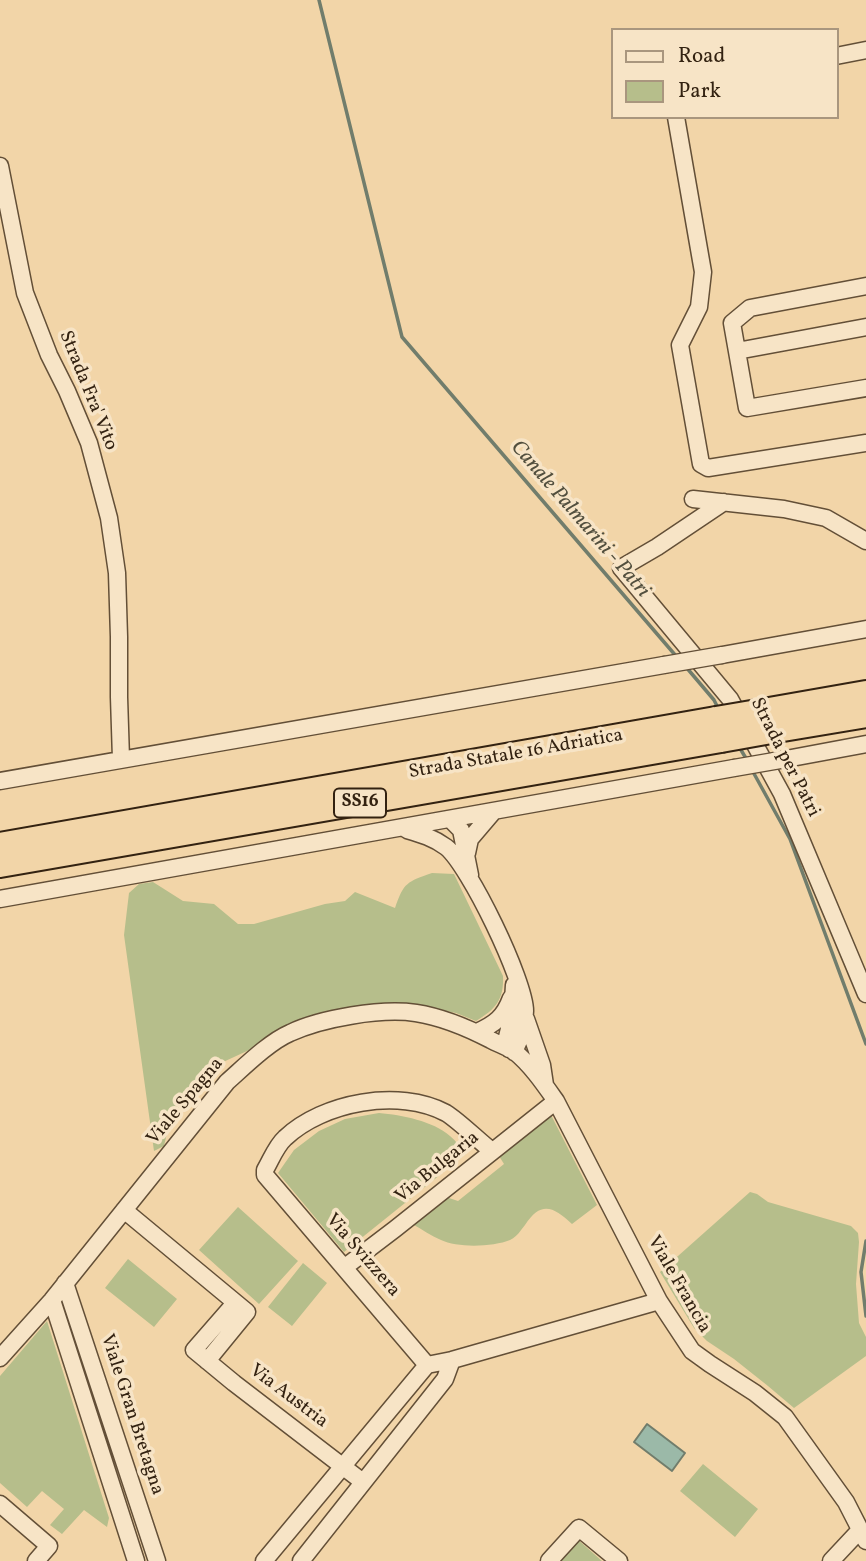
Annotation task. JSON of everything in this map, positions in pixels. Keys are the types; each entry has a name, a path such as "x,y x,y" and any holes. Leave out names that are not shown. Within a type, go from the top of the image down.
{"highway":[{"name":"Strada Statale 16 Adriatica","path":"0,865 773,720 866,693"},
{"name":"Strada Statale 16 Adriatica","path":"773,720 866,715"},
{"name":"Strada Statale 16 Adriatica","path":"0,845 718,730"}],"street":[{"path":"838,55 866,50"},
{"path":"676,119 703,272 699,307 680,345 701,464 708,468 866,443"},
{"name":"Strada Fra' Vito","path":"0,166 25,293 49,355 89,443 109,518 117,573 121,759"},
{"path":"866,286 750,308 732,323 747,408 866,388"},
{"path":"737,351 866,327"},
{"path":"692,499 784,509 826,518 866,541"},
{"name":"Strada per Patri","path":"724,502 621,568 730,698 782,794 866,994"},
{"path":"0,781 866,629"},
{"path":"0,899 866,744"},
{"path":"461,855 470,839 493,812"},
{"path":"450,819 451,847 461,855 515,972 525,1008 524,1030 512,1051"},
{"path":"401,828 428,836 461,855"},
{"path":"512,1051 507,1037 512,1016 515,972"},
{"path":"477,1032 492,1024 506,1011 513,991"},
{"name":"Viale Spagna","path":"0,1358 52,1300 226,1082 289,1033 350,1016 385,1012 415,1013 469,1028 512,1051"},
{"path":"525,1016 542,1065 546,1087"},
{"name":"Viale Francia","path":"512,1051 539,1077 556,1101 674,1326 692,1350 785,1417 846,1502 863,1535"},
{"name":"Via Svizzera","path":"427,1364 265,1175 265,1170 283,1139 315,1117 356,1103 412,1101 447,1114 492,1151"},
{"name":"Via Bulgaria","path":"345,1267 556,1101"},
{"name":"Via Austria","path":"124,1210 235,1303 194,1350 344,1466"},
{"name":"Viale Gran Bretagna","path":"65,1283 157,1561"},
{"name":"Viale Gran Bretagna","path":"52,1300 136,1561"},
{"path":"286,1561 268,1555 427,1364 452,1360 659,1301"},
{"path":"301,1561 445,1379 452,1360"},
{"path":"344,1466 363,1482"},
{"path":"0,1504 48,1546 36,1561"},
{"path":"549,1561 579,1528 619,1561"},
{"path":"831,1561 863,1535"}],"green space":[{"path":"432,873 454,874 503,976 502,991 494,1008 476,1021 456,1013 420,1006 365,1006 304,1018 221,1063 212,1079 194,1092 171,1116 164,1146 154,1151 124,935 129,893 139,884 153,882 183,901 214,904 238,924 254,924 345,901 355,892 395,908 408,884"},
{"path":"379,1113 407,1117 435,1126 452,1138 466,1154 344,1252 278,1173 294,1150 319,1131 345,1119"},
{"path":"550,1113 597,1205 572,1224 553,1210 542,1209 531,1217 513,1238 485,1245 448,1243 412,1224 446,1197 458,1201 504,1164 499,1156"},
{"path":"750,1192 768,1202 851,1226 858,1233 856,1284 859,1323 866,1337 866,1356 794,1408 694,1328 660,1272"},
{"path":"238,1207 298,1261 259,1304 199,1250"},
{"path":"128,1259 177,1299 154,1327 105,1288"},
{"path":"303,1263 327,1283 292,1326 268,1307"},
{"path":"47,1321 109,1518 107,1527 84,1510 62,1534 50,1525 64,1509 42,1491 27,1507 0,1483 0,1376"},
{"path":"703,1464 758,1509 735,1537 680,1491"},
{"path":"576,1538 602,1561 556,1561"}],"shaded area":[{"path":"647,1424 685,1453 672,1471 634,1442"}],"waterway":[{"name":"Canale Palmarini - Patri","path":"319,0 402,337 676,656"},
{"name":"Canale Palmarini - Patri","path":"686,667 718,708"},
{"name":"Canale Palmarini - Patri","path":"738,745 747,760"},
{"name":"Canale Palmarini - Patri","path":"752,770 790,839 866,1044"},
{"name":"Canale Palmarini - Patri","path":"866,1241 861,1272 866,1316"}]}
